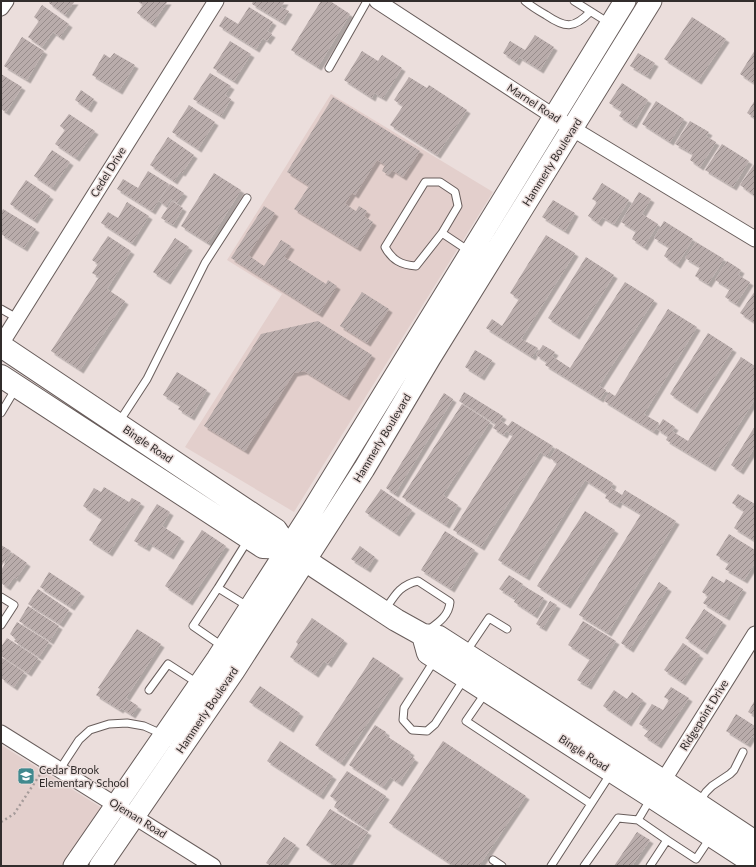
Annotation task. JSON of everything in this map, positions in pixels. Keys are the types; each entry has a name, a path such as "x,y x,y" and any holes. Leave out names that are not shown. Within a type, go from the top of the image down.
{"main road":[{"name":"Hammerly Boulevard","path":"100,866 234,671 297,554 433,314 625,1"},
{"name":"Hammerly Boulevard","path":"74,866 250,608 297,554 364,469 451,324 651,1"},
{"path":"433,314 451,324"},
{"name":"Bingle Road","path":"1,345 276,530 297,554 384,612 423,635 439,637 465,654 480,680 612,771 697,804 755,842"},
{"name":"Bingle Road","path":"9,381 263,547 297,554"},
{"path":"121,455 126,429"},
{"name":"Bingle Road","path":"423,635 428,653 480,680 658,789 712,836 755,864"}],"street":[{"path":"1,8 6,1"},
{"name":"Cedel Drive","path":"1,345 216,1"},
{"name":"Marnel Road","path":"376,1 573,129 755,239"},
{"name":"Ridgepoint Drive","path":"658,789 755,634"},
{"name":"Ojeman Road","path":"1,733 213,866"}],"lane":[{"path":"328,68 367,1"},
{"path":"525,1 564,25 572,25 580,22 590,12"},
{"path":"574,1 610,24"},
{"path":"425,182 440,182 455,192 458,206 442,233 416,266 404,265 389,255 385,247 425,182"},
{"path":"126,429 147,379 205,263 247,198"},
{"path":"442,233 471,253"},
{"path":"1,309 17,318"},
{"path":"1,413 9,381"},
{"path":"224,647 193,626 249,538"},
{"path":"384,612 399,589 418,580 450,602 450,610 440,621 423,635"},
{"path":"218,588 250,608"},
{"path":"1,596 14,605 1,625"},
{"path":"465,654 489,618 507,629"},
{"path":"436,658 404,708 403,720 412,730 427,731 480,680"},
{"path":"149,690 168,664 199,684"},
{"path":"480,680 466,721 591,804"},
{"path":"54,766 90,730 109,724 127,723 144,726 164,735"},
{"path":"697,804 706,792 734,770 743,752"},
{"path":"551,866 612,771"},
{"path":"638,820 658,789"},
{"path":"584,866 618,818 638,820 696,859 712,836"},
{"path":"650,866 667,840"},
{"path":"493,860 502,866"}],"path":[{"path":"1,822 14,814 54,766"}],"shaded area":[{"path":"331,94 493,192 294,512 185,447 282,294 227,260"},
{"name":"Cedar Brook Elementary School","path":"1,745 102,808 63,866 1,866"}],"building":[{"path":"50,1 75,1 65,15 49,3"},
{"path":"137,1 168,1 152,24 137,13 143,5"},
{"path":"253,1 285,1 281,7 289,11 282,22 252,4"},
{"path":"321,1 330,1 350,14 318,67 291,50"},
{"path":"42,5 69,24 60,37 53,32 42,47 28,37 39,21 34,17"},
{"path":"249,7 273,22 267,31 272,34 267,41 263,38 256,49 219,26 225,16 238,24"},
{"path":"692,17 726,39 698,81 664,59"},
{"path":"535,35 554,47 540,70 519,57 516,62 503,53 510,41 525,50"},
{"path":"22,37 44,51 27,80 4,66"},
{"path":"230,41 251,54 234,81 213,68"},
{"path":"755,50 755,84 740,74"},
{"path":"362,51 378,61 382,55 402,68 383,98 374,93 372,98 344,80"},
{"path":"114,53 135,65 119,91 92,75 104,54 110,58"},
{"path":"638,53 655,63 647,76 630,66"},
{"path":"210,73 231,86 225,95 231,99 221,116 193,99"},
{"path":"1,74 22,87 6,112 1,109"},
{"path":"409,77 427,88 429,85 467,110 437,155 390,125 403,106 394,100"},
{"path":"622,83 648,100 633,125 619,116 622,111 609,103"},
{"path":"81,90 94,99 88,109 75,100"},
{"path":"333,97 420,151 403,177 392,170 389,175 382,171 385,165 377,160 355,195 352,193 345,204 356,211 359,206 367,211 364,216 373,222 357,248 294,209 309,186 287,172"},
{"path":"755,100 755,118 747,113"},
{"path":"656,101 684,119 670,142 642,124"},
{"path":"189,105 215,122 198,149 172,132"},
{"path":"69,114 95,131 76,158 55,144 65,130 60,126"},
{"path":"690,121 709,132 706,136 716,142 700,167 690,160 693,154 675,144"},
{"path":"168,137 194,155 182,173 180,172 174,181 150,165"},
{"path":"722,144 749,161 733,187 705,170"},
{"path":"52,150 70,162 52,188 34,176"},
{"path":"755,163 755,196 740,185"},
{"path":"148,171 169,184 152,211 117,189 123,179 138,188"},
{"path":"214,173 241,190 208,243 181,226"},
{"path":"26,180 50,196 34,220 10,204"},
{"path":"602,183 629,200 614,224 602,217 598,223 588,216 597,202 592,199"},
{"path":"170,184 184,193 177,203 171,199 166,206 159,201"},
{"path":"639,192 651,199 642,214 658,224 644,247 632,239 636,231 621,222"},
{"path":"553,200 575,213 565,231 542,217"},
{"path":"172,201 183,208 173,225 161,218"},
{"path":"127,202 149,216 132,243 101,223 108,212 118,218"},
{"path":"264,206 275,213 248,255 264,266 281,240 291,246 284,257 326,284 328,280 337,286 319,314 231,258"},
{"path":"3,209 36,229 24,248 1,234 1,213"},
{"path":"664,221 693,239 677,265 664,256 669,247 654,238"},
{"path":"546,235 575,253 521,339 538,348 532,357 486,328 492,319 502,326 519,299 510,293"},
{"path":"108,236 131,251 107,289 125,301 80,370 51,351 99,277 92,273 98,264 92,260"},
{"path":"175,238 189,247 167,281 153,272"},
{"path":"696,242 724,259 708,284 695,276 700,267 685,258"},
{"path":"586,257 614,275 576,336 548,318"},
{"path":"727,261 741,270 738,275 750,282 736,304 725,297 730,289 715,280"},
{"path":"625,282 654,300 599,386 606,390 600,399 545,365 547,362 536,355 543,345 555,352 552,356 570,368"},
{"path":"755,291 755,323 740,313"},
{"path":"362,292 389,309 367,343 340,326"},
{"path":"668,309 697,327 644,414 659,423 654,432 604,401 609,392 615,396"},
{"path":"318,321 372,355 346,397 304,371 294,373 245,451 204,426 261,334"},
{"path":"708,333 733,349 694,410 670,394"},
{"path":"475,350 492,360 481,377 465,367"},
{"path":"741,357 755,366 755,399 712,468 666,440 668,436 657,429 663,419 675,427 672,431 688,441"},
{"path":"177,372 207,390 191,417 178,409 181,406 163,395"},
{"path":"464,392 503,416 500,420 508,426 512,421 553,446 547,456 540,452 481,547 453,530 513,435 506,431 504,435 493,428 496,424 459,401"},
{"path":"444,393 453,399 395,494 386,488"},
{"path":"462,404 490,422 443,495 458,505 446,525 402,497"},
{"path":"755,426 755,447 740,471 731,465"},
{"path":"556,448 613,483 611,488 622,495 625,490 676,521 608,633 579,615 641,514 619,501 617,505 605,498 607,494 585,480 526,577 498,560 557,463 550,458"},
{"path":"104,487 129,502 132,498 141,503 109,553 89,540 102,519 83,506 94,488 101,492"},
{"path":"381,489 412,510 396,533 365,512"},
{"path":"738,494 755,504 755,541 734,528 744,511 732,503"},
{"path":"157,504 170,512 162,526 181,538 170,556 149,543 146,548 134,541"},
{"path":"585,511 615,530 567,605 537,586"},
{"path":"202,530 226,546 189,602 165,586"},
{"path":"445,531 475,550 451,589 421,570"},
{"path":"729,534 755,550 755,563 744,580 725,569 729,563 716,555"},
{"path":"1,545 11,551 1,567"},
{"path":"360,546 375,557 367,569 351,559"},
{"path":"13,553 27,563 16,579 14,577 7,587 1,583 1,570"},
{"path":"49,572 81,593 71,607 40,587"},
{"path":"509,575 523,584 514,598 499,589"},
{"path":"712,576 724,583 726,579 743,589 726,617 703,603 708,596 702,592"},
{"path":"659,582 668,588 630,649 621,643"},
{"path":"524,586 544,598 534,615 514,602"},
{"path":"38,589 69,610 60,624 28,604"},
{"path":"550,601 557,605 543,628 536,624"},
{"path":"28,606 59,626 50,641 19,621"},
{"path":"704,609 723,622 704,651 685,638"},
{"path":"312,618 344,640 328,664 324,661 315,674 290,657 298,644 296,642"},
{"path":"583,621 616,641 588,686 577,680 590,659 568,645"},
{"path":"17,622 49,642 39,657 14,641 16,639 10,634"},
{"path":"137,629 161,644 126,698 138,706 132,715 121,708 120,710 96,695 100,689 98,688"},
{"path":"7,638 38,658 28,673 1,656 1,647"},
{"path":"683,643 700,655 682,682 664,670"},
{"path":"1,657 24,672 14,687 1,678"},
{"path":"373,657 400,675 341,763 315,745"},
{"path":"260,686 300,713 290,729 249,702"},
{"path":"671,687 689,698 658,745 644,736 649,730 639,724 652,704 663,710 669,700 664,697"},
{"path":"614,690 627,699 632,692 643,700 628,723 603,706"},
{"path":"755,700 755,716 748,712"},
{"path":"736,714 755,726 755,738 752,736 747,744 726,731"},
{"path":"375,725 386,732 385,735 411,752 409,755 415,759 399,783 390,777 383,787 349,765"},
{"path":"280,741 333,776 320,796 267,761"},
{"path":"443,741 526,796 479,866 454,866 389,823"},
{"path":"347,771 386,796 365,828 334,807 337,801 330,796"},
{"path":"330,809 368,832 346,866 335,866 306,845"},
{"path":"637,832 650,840 632,866 614,866"},
{"path":"284,837 296,845 282,866 271,866 266,863"}],"place":[{"name":"Cedar Brook Elementary School","path":"26,776"}]}
